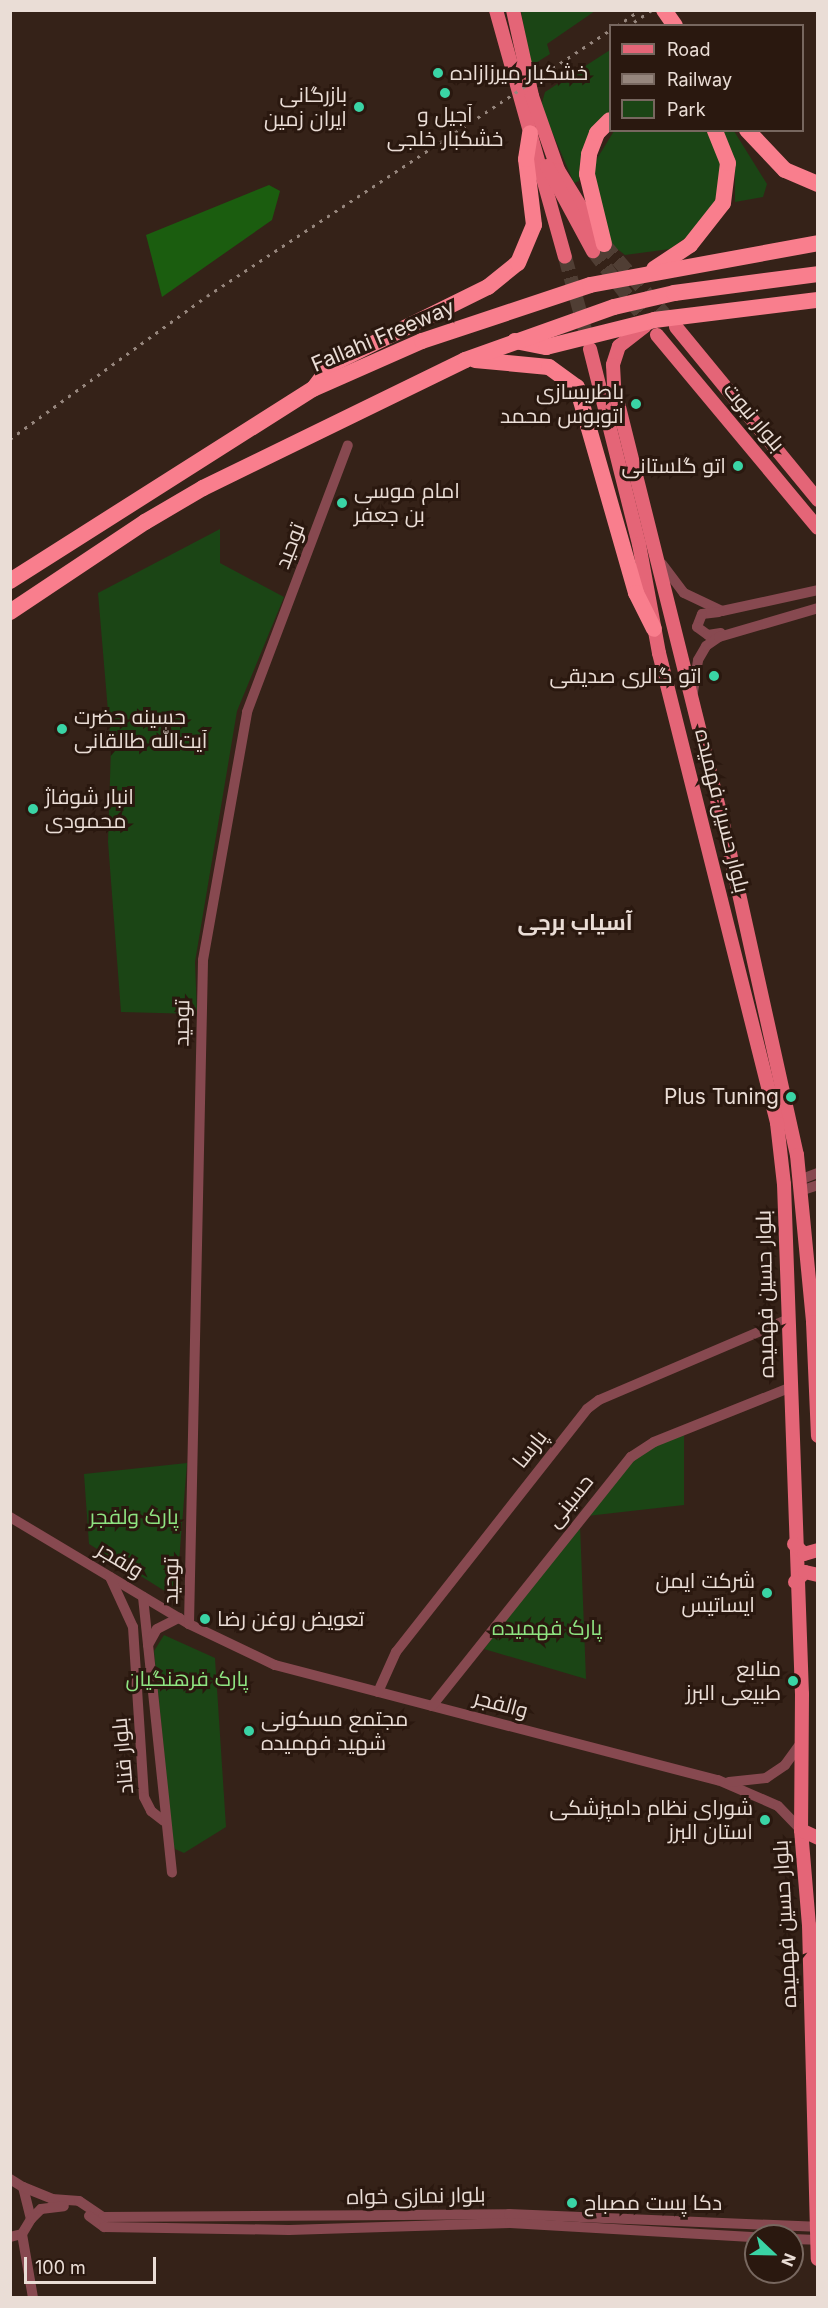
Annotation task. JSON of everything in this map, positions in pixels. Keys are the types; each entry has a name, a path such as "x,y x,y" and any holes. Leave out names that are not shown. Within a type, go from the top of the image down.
{"highway":[{"path":"664,10 674,24"},
{"path":"598,248 587,174 589,154 597,133 609,121"},
{"path":"647,274 690,245 723,203 728,163 716,132"},
{"path":"749,132 785,170 818,184"},
{"path":"313,389 332,364 488,287 518,263 534,225 526,159 530,133"},
{"name":"Fallahi Freeway","path":"10,580 313,389 422,341 590,285 818,243"},
{"path":"10,612 145,522 203,488 465,360 614,307 674,293 818,274"},
{"path":"514,341 546,347 818,300"},
{"path":"465,360 509,360 549,367 577,387 636,593 654,629"}],"main road":[{"path":"496,10 565,257"},
{"path":"513,10 532,96 558,170 598,248"},
{"path":"530,133 598,248"},
{"name":"بلوار نبوت","path":"655,327 818,528"},
{"name":"بلوار حسین فهمیده","path":"655,327 619,346 613,365 625,437 658,557 670,619 695,707 735,875 802,1184 815,1312 818,1436"},
{"name":"بلوار نبوت","path":"676,327 818,500"},
{"name":"بلوار حسین فهمیده","path":"590,349 639,544 654,629 777,1123 784,1184 795,1582 804,1739 801,1830 809,1924 818,2259"},
{"path":"717,880 735,875"},
{"path":"794,1544 804,1554 818,1550"},
{"path":"795,1582 805,1572 818,1575"},
{"path":"801,1830 818,1838"}],"street":[{"name":"توحید","path":"189,1624 203,960 247,712 348,445"},
{"path":"658,557 669,578 684,592 722,611"},
{"path":"818,590 702,614 697,627 708,635 818,608"},
{"path":"773,599 777,619"},
{"path":"695,707 692,683 698,660 706,646 730,631"},
{"path":"802,1184 818,1173"},
{"path":"802,1184 818,1185"},
{"path":"808,1258 818,1271"},
{"name":"پارسا","path":"378,1692 396,1652 586,1409 599,1400 787,1320"},
{"name":"حسینی","path":"432,1706 631,1457 654,1442 789,1388"},
{"name":"ولفجر","path":"10,1517 189,1624 275,1665"},
{"name":"بلوار قناد","path":"110,1577 133,1627 144,1797 151,1811 164,1821"},
{"name":"بلوار قناد","path":"143,1597 171,1872"},
{"path":"148,1645 157,1629 179,1618"},
{"name":"والفجر","path":"275,1665 718,1780"},
{"path":"718,1780 749,1783 766,1778 785,1765 804,1739"},
{"path":"718,1780 778,1806 801,1830"},
{"name":"بلوار نمازی خواه","path":"10,2179 52,2199 79,2201 103,2217 509,2214 816,2234"},
{"path":"23,2187 31,2218 16,2236 33,2298"},
{"name":"بلوار نمازی خواه","path":"31,2218 41,2209 60,2206 80,2210 104,2228 289,2230 510,2223 744,2236"}],"green space":[{"path":"521,11 595,11 547,44 550,54 531,66"},
{"path":"609,51 609,116 580,162 579,181 574,183 541,106 545,92"},
{"path":"613,132 707,132 715,142 723,167 723,191 704,225 670,249 625,255 611,244 590,170"},
{"path":"720,132 735,132 767,184 763,197 735,202 735,163"},
{"path":"269,185 280,191 272,220 162,297 146,235"},
{"path":"220,529 220,563 284,597 237,711 195,962 197,1014 121,1012 108,842 111,747 98,593"},
{"path":"684,1433 684,1505 587,1516 632,1460 655,1444"},
{"name":"پارک ولفجر","path":"187,1463 176,1598 89,1544 84,1474"},
{"name":"پارک فهمیده","path":"580,1525 586,1679 484,1649"},
{"name":"پارک فرهنگیان","path":"164,1635 215,1658 226,1827 184,1853 175,1849 173,1843 154,1651"}],"tunnel":[{"path":"604,244 672,323"},
{"path":"593,251 657,335"},
{"path":"565,257 589,345"}],"railway":[{"path":"620,24 640,10"},
{"path":"634,22 652,10"},
{"path":"10,439 207,296 609,31"}],"place":[{"name":"خشکبار میرزازاده","path":"438,73"},
{"name":"آجیل و خشکبار خلجی","path":"445,93"},
{"name":"بازرگانی ایران زمین","path":"359,107"},
{"name":"باطریسازی اتوبوس محمد","path":"636,404"},
{"name":"اتو گلستانی","path":"738,466"},
{"name":"امام موسی بن جعفر","path":"342,503"},
{"name":"اتو گالری صدیقی","path":"714,676"},
{"name":"حسینه حضرت آیت‌الله طالقانی","path":"62,729"},
{"name":"انبار شوفاژ محمودی","path":"33,809"},
{"name":"Plus Tuning","path":"791,1097"},
{"name":"شرکت ایمن ایساتیس","path":"767,1593"},
{"name":"تعویض روغن رضا","path":"205,1619"},
{"name":"منابع طبیعی البرز","path":"793,1681"},
{"name":"مجتمع مسکونی شهید فهمیده","path":"249,1731"},
{"name":"شورای نظام دامپزشکی استان البرز","path":"765,1820"},
{"name":"دکا پست مصباح","path":"572,2203"}],"district":[{"name":"آسیاب برجی","path":"575,923"}]}
